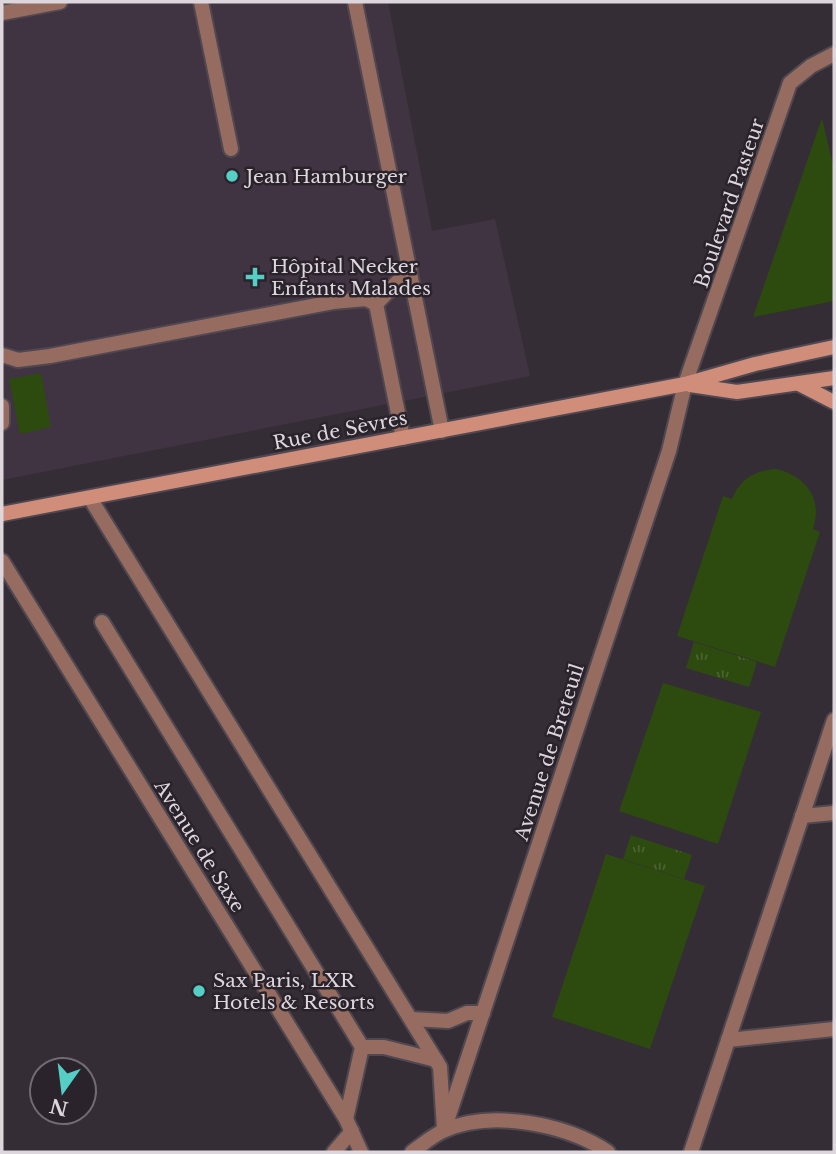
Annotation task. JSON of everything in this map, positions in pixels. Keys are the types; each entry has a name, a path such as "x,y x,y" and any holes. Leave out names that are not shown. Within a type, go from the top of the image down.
{"main road":[{"name":"Rue de Sèvres","path":"2,514 685,384 755,364 834,347"},
{"name":"Rue de Sèvres","path":"685,384 737,392 834,378"},
{"path":"799,384 834,402"}],"street":[{"path":"2,13 55,2"},
{"path":"201,2 231,149"},
{"path":"355,2 442,431"},
{"name":"Boulevard Pasteur","path":"685,384 790,83 810,66 834,54"},
{"path":"376,304 410,269"},
{"path":"2,355 18,360 50,356 333,302 366,299 376,304"},
{"path":"376,304 403,438"},
{"name":"Avenue de Breteuil","path":"444,1130 669,451 685,384"},
{"path":"2,405 2,423"},
{"path":"90,499 440,1067 444,1130"},
{"name":"Avenue de Saxe","path":"2,561 349,1125 361,1152"},
{"path":"102,622 362,1047 349,1125 334,1152"},
{"path":"691,1152 834,720"},
{"path":"802,816 834,813"},
{"path":"411,1019 448,1021 467,1013 483,1013"},
{"path":"728,1040 834,1029"},
{"path":"362,1047 384,1048 436,1060"},
{"path":"412,1152 444,1130 476,1124 530,1123 575,1134 608,1152"}],"shaded area":[{"name":"Hôpital Necker Enfants Malades","path":"2,2 388,2 432,231 495,219 530,376 2,480"}],"green space":[{"path":"822,118 834,170 834,301 753,317"},
{"path":"41,373 51,427 20,434 9,379"},
{"path":"777,469 797,478 810,491 816,508 813,529 820,532 775,667 677,636 723,496 732,499 739,486 750,476"},
{"path":"694,642 757,662 749,687 686,668"},
{"path":"663,683 761,712 718,844 619,811"},
{"path":"631,835 692,855 684,879 623,859"},
{"path":"606,854 705,886 650,1049 552,1017"}],"place":[{"name":"Jean Hamburger","path":"232,176"},
{"name":"Hôpital Necker Enfants Malades","path":"255,277"},
{"name":"Sax Paris, LXR Hotels & Resorts","path":"199,991"}]}
